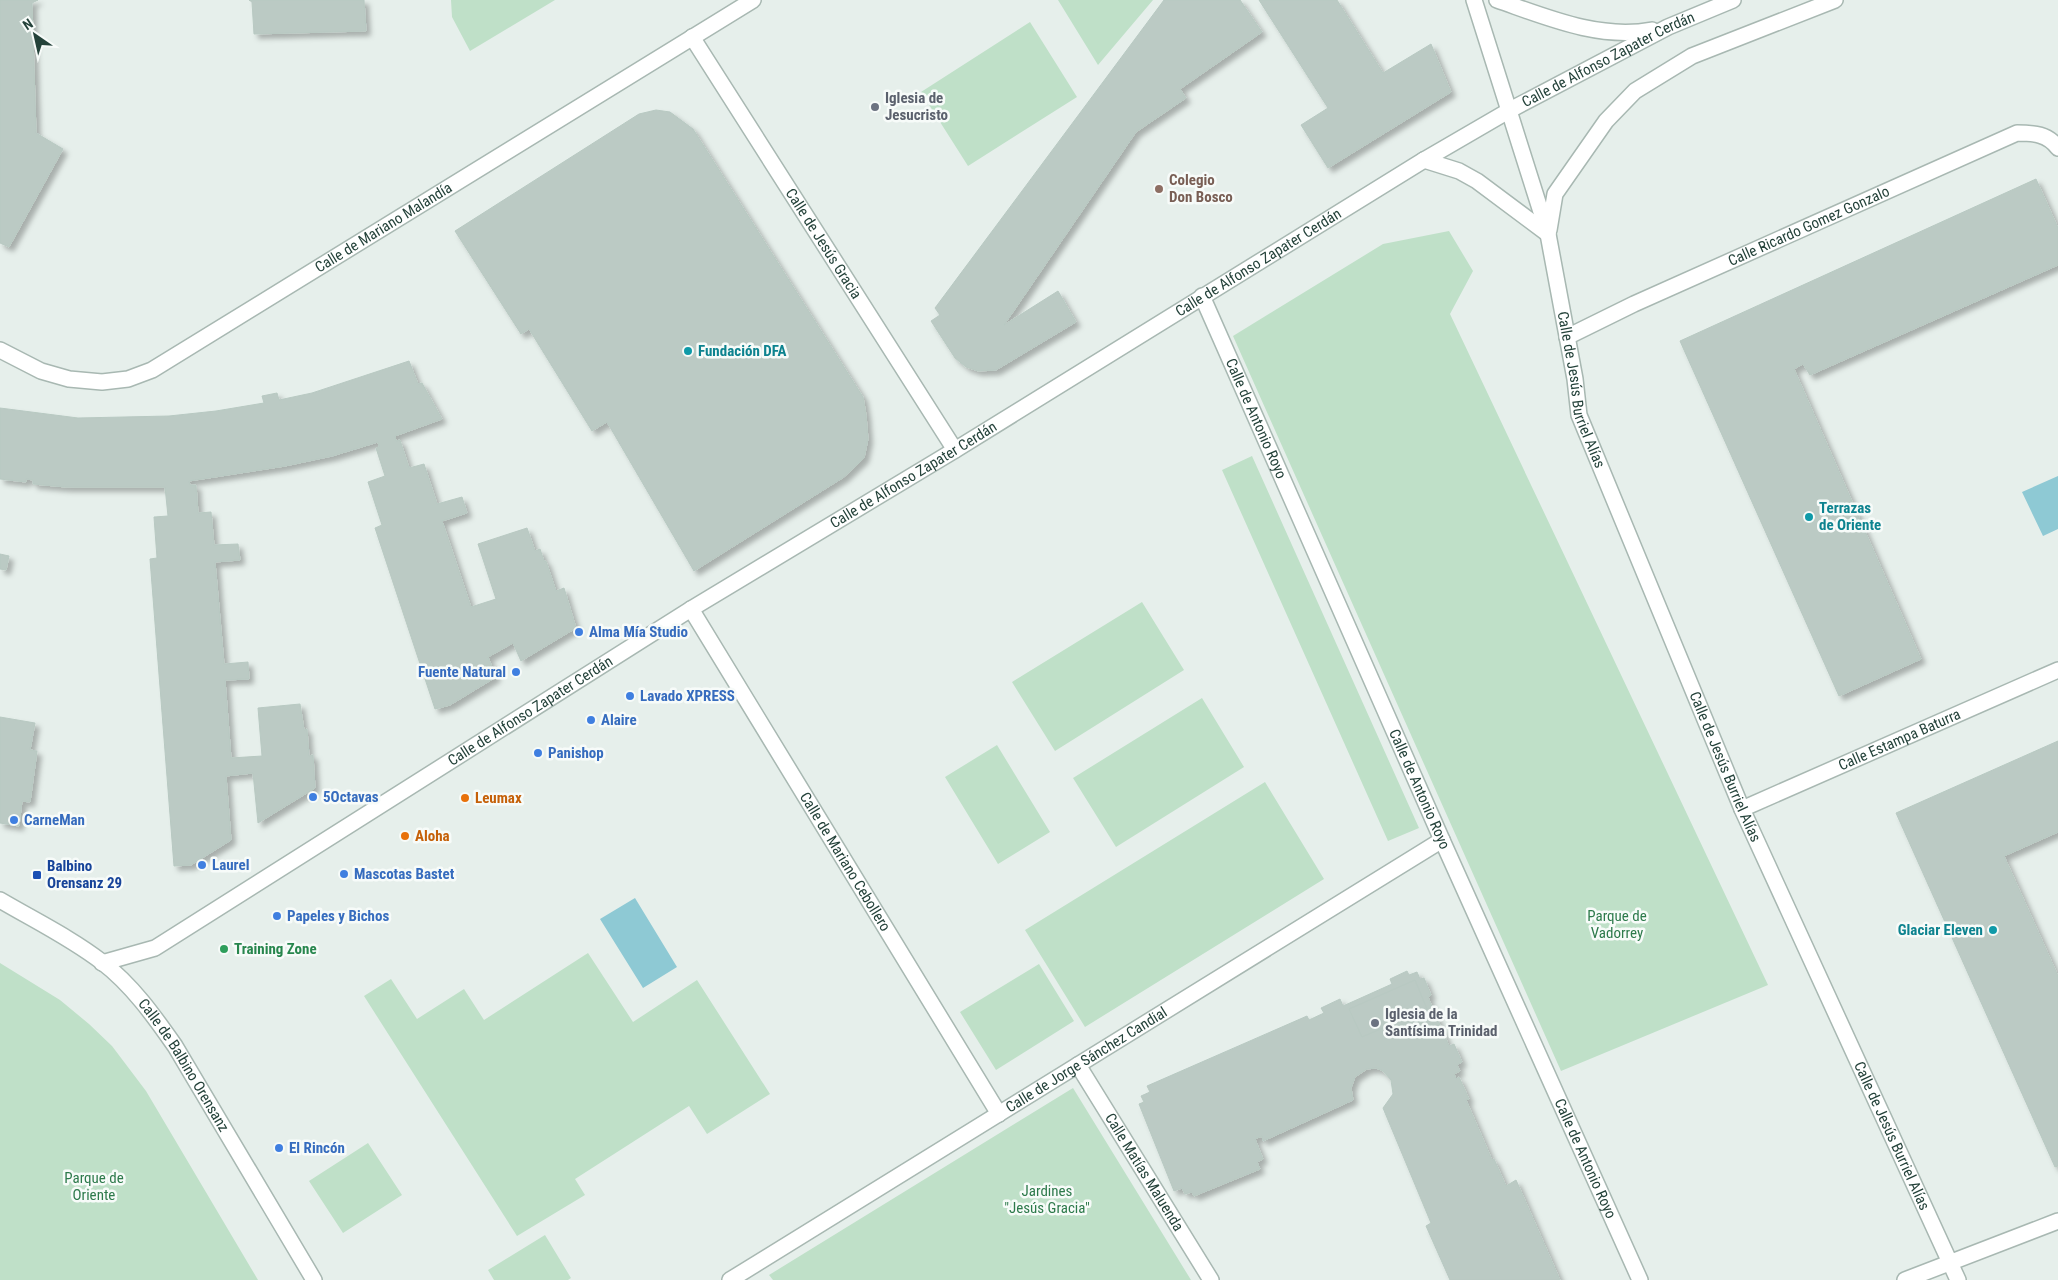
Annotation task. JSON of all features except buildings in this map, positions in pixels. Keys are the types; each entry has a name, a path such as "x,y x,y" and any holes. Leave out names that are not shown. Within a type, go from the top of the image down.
{"street":[{"name":"Calle de Mariano Malandía","path":"0,350 41,372 69,378 102,382 128,379 152,370 753,0"},
{"name":"Calle de Jesús Burriel Alías","path":"1474,0 1548,234 1579,415 1742,809 1958,1280"},
{"path":"1497,0 1576,26 1633,33 1668,27"},
{"name":"Calle de Alfonso Zapater Cerdán","path":"102,962 155,948 691,610 955,450 1424,160 1510,110 1668,27 1733,0"},
{"path":"1424,160 1458,171 1478,181 1548,234 1556,194 1606,121 1634,91 1692,56 1835,0"},
{"name":"Calle de Jesús Gracia","path":"692,38 955,450"},
{"name":"Calle Ricardo Gomez Gonzalo","path":"1567,337 1643,300 2018,133 2038,133 2056,145"},
{"name":"Calle de Antonio Royo","path":"1202,296 1442,840 1640,1280"},
{"name":"Calle de Mariano Cebollero","path":"691,610 999,1114"},
{"name":"Calle Estampa Baturra","path":"1742,809 2058,670"},
{"name":"Calle de Jorge Sánchez Candial","path":"730,1280 754,1274 999,1114 1442,840"},
{"name":"Calle de Balbino Orensanz","path":"0,900 102,962 130,988 150,1011 175,1046 314,1280"},
{"name":"Calle Matías Maluenda","path":"1078,1066 1211,1280"},
{"path":"1905,1280 2058,1221"}],"green space":[{"path":"451,0 555,0 470,51 452,17"},
{"path":"1058,0 1153,0 1098,65"},
{"path":"1030,22 1077,97 968,166 921,92"},
{"name":"Parque de Vadorrey","path":"1449,231 1473,271 1450,314 1768,985 1561,1071 1233,336 1383,244"},
{"path":"1252,456 1419,828 1388,841 1222,470"},
{"path":"1142,602 1184,670 1055,751 1012,682"},
{"path":"1202,698 1244,767 1116,847 1073,778"},
{"path":"997,745 1050,832 998,864 945,777"},
{"path":"1265,782 1324,879 1085,1027 1025,930"},
{"path":"588,953 633,1022 697,980 770,1094 707,1134 689,1106 575,1179 585,1195 517,1236 364,996 391,979 417,1019 464,989 484,1020"},
{"name":"Parque de Oriente","path":"0,963 60,1000 112,1046 146,1091 258,1280 0,1280"},
{"path":"1039,964 1074,1021 996,1070 960,1012"},
{"name":"Jardines \"Jesús Gracia\"","path":"1073,1088 1191,1280 773,1280 769,1275"},
{"path":"368,1143 402,1195 343,1233 309,1181"},
{"path":"545,1235 571,1278 568,1280 494,1280 488,1270"}],"water":[{"path":"2058,476 2058,529 2043,536 2022,492"},
{"path":"635,898 677,967 643,988 600,919"}],"place":[{"name":"Iglesia de Jesucristo","path":"875,107"},
{"name":"Colegio Don Bosco","path":"1159,189"},
{"name":"Fundación DFA","path":"688,351"},
{"name":"Terrazas de Oriente","path":"1809,517"},
{"name":"Alma Mía Studio","path":"579,632"},
{"name":"Fuente Natural","path":"516,672"},
{"name":"Lavado XPRESS","path":"630,696"},
{"name":"Alaire","path":"591,720"},
{"name":"Panishop","path":"538,753"},
{"name":"5Octavas","path":"313,797"},
{"name":"Leumax","path":"465,798"},
{"name":"CarneMan","path":"14,820"},
{"name":"Aloha","path":"405,836"},
{"name":"Laurel","path":"202,865"},
{"name":"Mascotas Bastet","path":"344,874"},
{"name":"Balbino Orensanz 29","path":"37,875"},
{"name":"Papeles y Bichos","path":"277,916"},
{"name":"Glaciar Eleven","path":"1993,930"},
{"name":"Training Zone","path":"224,949"},
{"name":"Iglesia de la Santísima Trinidad","path":"1375,1023"},
{"name":"El Rincón","path":"279,1148"}]}
